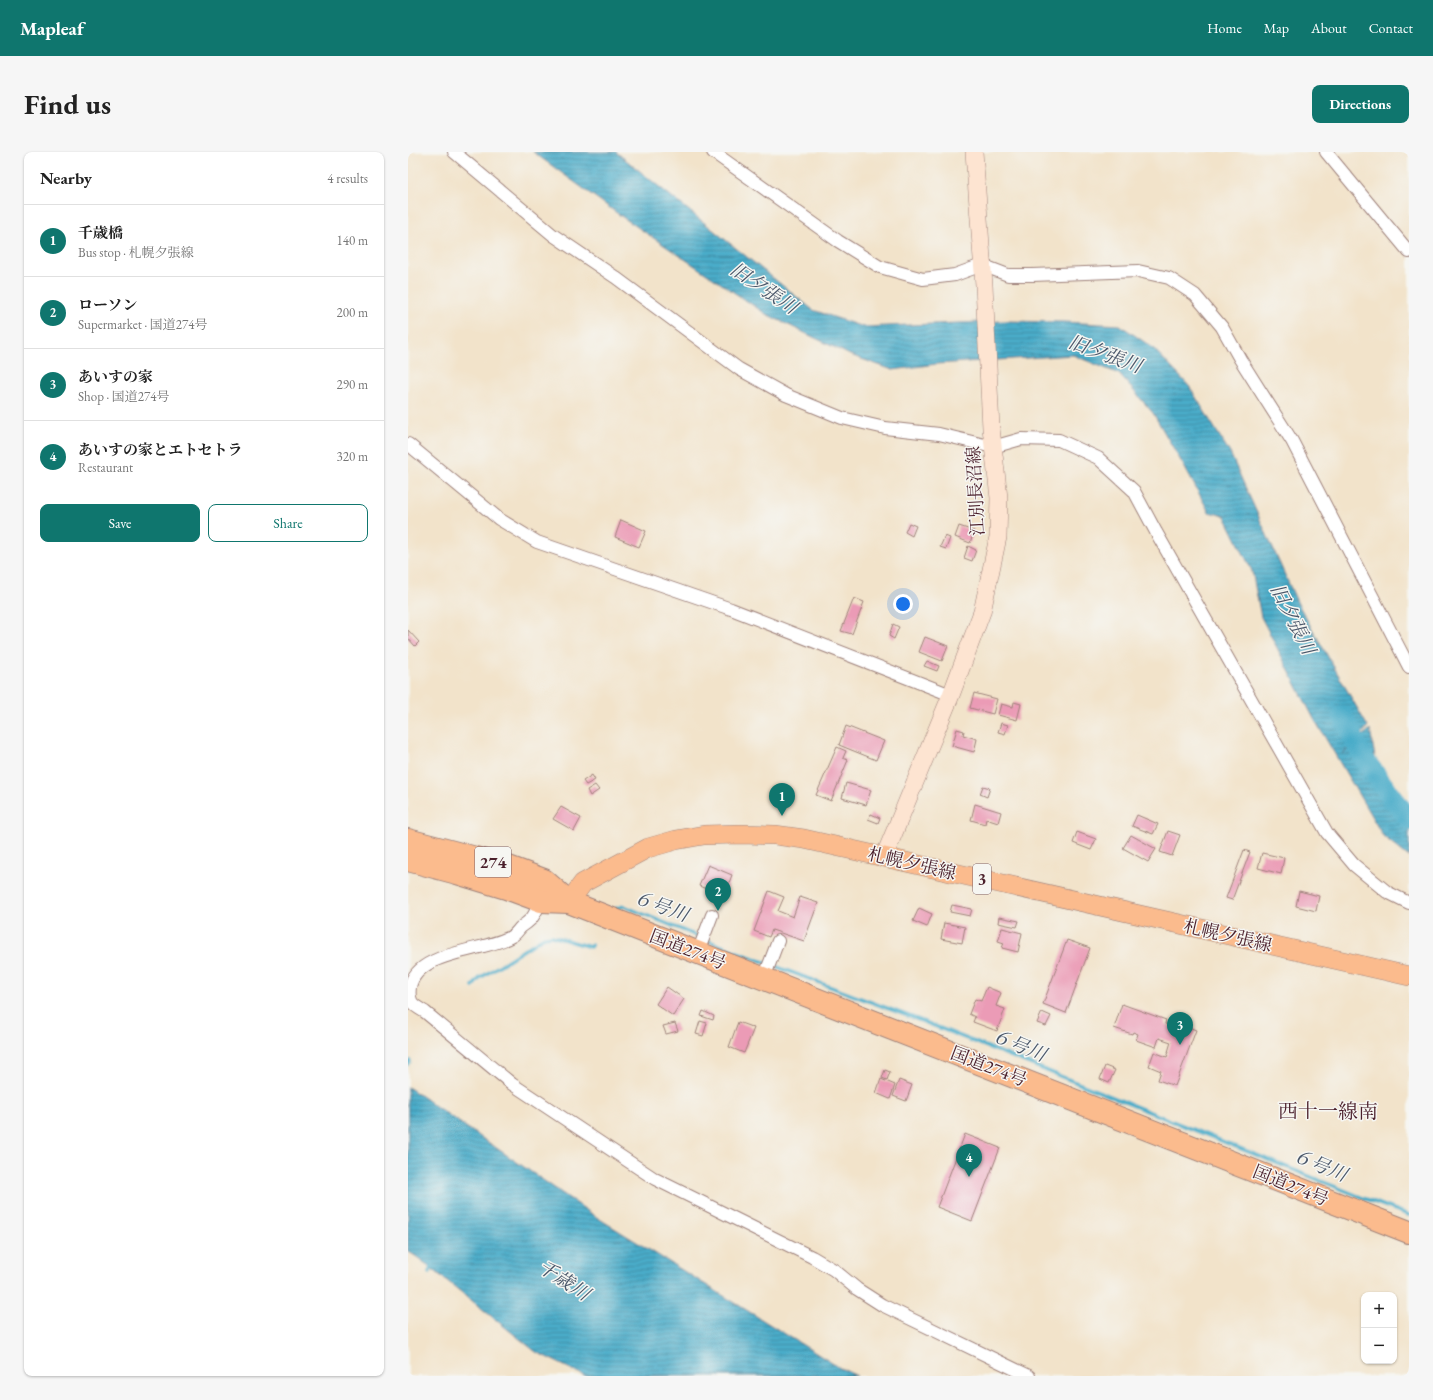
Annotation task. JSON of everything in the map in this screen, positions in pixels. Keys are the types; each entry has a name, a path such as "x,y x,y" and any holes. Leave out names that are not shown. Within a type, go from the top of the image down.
{"highway":[{"name":"国道274号","path":"408,840 506,866 544,880 569,902"},
{"name":"国道274号","path":"408,860 456,872 541,901 569,902 699,949 1409,1232"}],"main road":[{"name":"江別長沼線","path":"884,857 951,695 982,612 998,537 998,498 991,428 984,285 974,152"},
{"name":"札幌夕張線","path":"569,902 583,883 648,848 676,840 704,835 775,835 804,838 1409,976"}],"street":[{"path":"454,152 554,235 615,277 739,369 786,395 842,418 886,428 939,434 993,447 1021,439 1059,440 1098,458 1134,491 1327,833 1354,866 1387,892 1409,903"},
{"path":"713,152 838,241 880,267 923,279 954,276 982,265 1008,275 1138,271 1169,278 1195,295 1222,326 1240,359 1292,441 1409,667"},
{"path":"1326,152 1409,252"},
{"path":"408,444 499,519 537,542 731,609 951,695"},
{"path":"541,901 531,919 513,935 502,940 441,957 420,969 410,984 409,992 412,1005 425,1012 512,1084 655,1180 812,1257 834,1270 857,1290 882,1305 1029,1376"},
{"path":"699,949 712,915"},
{"path":"765,975 778,941"}],"water":[{"path":"533,152 616,152 813,310 863,327 1004,321 1120,325 1153,348 1189,386 1230,453 1298,604 1368,727 1343,754 1370,729 1382,796 1401,821 1409,824 1409,857 1383,836 1313,717 1261,617 1252,571 1225,516 1209,512 1153,413 1119,374 1073,355 936,364 893,370 850,355 766,314 621,216"},
{"name":"千歳川","path":"408,1087 598,1218 840,1368 857,1376 585,1376 536,1352 408,1251"}],"building":[{"path":"621,520 646,531 639,547 615,537"},
{"path":"909,523 916,526 912,536 905,532"},
{"path":"959,526 974,531 970,543 955,537"},
{"path":"945,536 950,538 946,549 940,547"},
{"path":"968,546 976,550 972,561 964,558"},
{"path":"854,598 864,602 852,634 841,631"},
{"path":"893,624 899,627 894,639 889,636"},
{"path":"408,630 419,642 415,646 408,638"},
{"path":"925,637 948,646 942,661 919,652"},
{"path":"927,661 939,666 937,671 924,666"},
{"path":"974,693 997,699 993,714 970,708"},
{"path":"1014,702 1021,704 1017,720 998,715 1001,704 1013,707"},
{"path":"1001,723 1008,725 1005,734 998,732"},
{"path":"846,726 884,741 876,760 839,745"},
{"path":"957,729 964,731 963,735 977,739 974,752 952,746"},
{"path":"837,747 846,751 843,758 848,760 831,801 816,795"},
{"path":"592,775 595,780 586,785 583,781"},
{"path":"846,783 871,790 866,805 842,798"},
{"path":"595,785 599,790 590,796 587,790"},
{"path":"983,786 990,788 987,797 980,794"},
{"path":"975,804 1001,812 998,823 986,819 985,824 971,820"},
{"path":"561,807 581,818 574,831 553,819"},
{"path":"871,814 880,818 878,823 868,819"},
{"path":"1137,815 1158,824 1153,834 1132,826"},
{"path":"1168,831 1180,835 1172,856 1160,852"},
{"path":"1077,832 1096,839 1091,850 1073,843"},
{"path":"1131,835 1156,849 1148,862 1123,848"},
{"path":"1244,850 1250,852 1232,900 1226,898"},
{"path":"1262,853 1284,858 1281,874 1258,868"},
{"path":"708,865 732,875 724,896 699,886"},
{"path":"769,891 784,897 778,911 793,917 800,897 818,903 804,941 772,930 769,937 754,931"},
{"path":"1299,891 1319,896 1316,911 1296,906"},
{"path":"952,905 972,909 970,916 950,912"},
{"path":"919,908 932,914 927,927 913,921"},
{"path":"999,917 1019,921 1017,927 998,923"},
{"path":"944,923 965,927 962,943 941,939"},
{"path":"1002,928 1022,933 1018,952 1002,948 1004,943 998,941"},
{"path":"1067,940 1090,948 1066,1013 1043,1004"},
{"path":"667,987 684,999 673,1016 656,1004"},
{"path":"987,987 1001,993 996,1006 1005,1009 997,1031 973,1022 975,1017 969,1014 975,999 981,1001"},
{"path":"1122,1004 1166,1020 1165,1024 1176,1028 1178,1023 1196,1030 1175,1086 1158,1080 1161,1071 1149,1066 1154,1052 1167,1057 1171,1042 1159,1038 1156,1047 1136,1040 1138,1034 1133,1032 1132,1034 1114,1028"},
{"path":"703,1011 714,1016 713,1020 701,1016"},
{"path":"1042,1012 1051,1016 1046,1026 1037,1023"},
{"path":"700,1021 707,1023 703,1036 696,1034"},
{"path":"738,1022 754,1028 744,1053 729,1047"},
{"path":"675,1023 678,1031 666,1034 663,1026"},
{"path":"1105,1066 1115,1070 1109,1083 1100,1079"},
{"path":"885,1070 890,1072 887,1080 882,1078"},
{"path":"881,1079 895,1085 890,1099 876,1093"},
{"path":"899,1080 912,1085 906,1101 893,1096"},
{"path":"965,1134 1000,1148 972,1221 937,1207"}],"waterway":[{"name":"旧夕張川","path":"1342,715 1363,758 1409,820"},
{"name":"６号川","path":"617,908 624,906 719,945 927,1023 1409,1215"},
{"name":"６号川","path":"473,986 480,978 544,937 552,936 590,947 592,944"},
{"path":"429,1272 433,1264"}],"place":[{"name":"千歳橋","path":"782,816"},
{"name":"ローソン","path":"718,911"},
{"name":"あいすの家","path":"1180,1045"},
{"name":"あいすの家とエトセトラ","path":"969,1177"}],"district":[{"name":"西十一線南","path":"1328,1111"}]}
